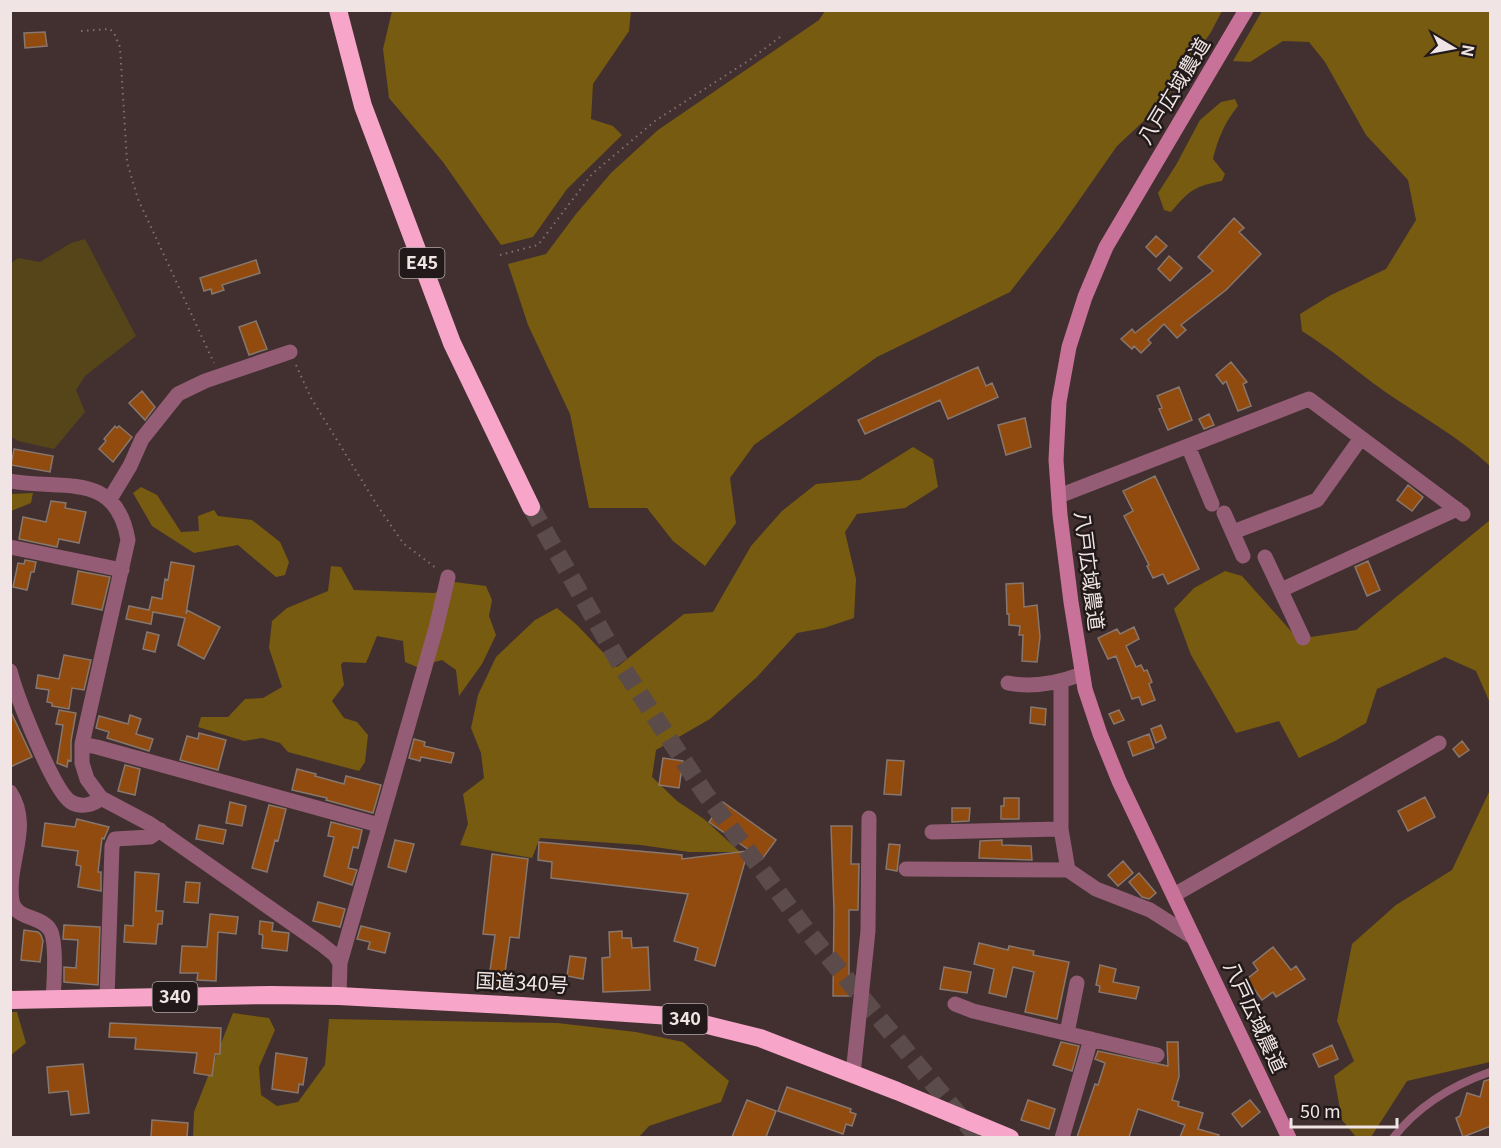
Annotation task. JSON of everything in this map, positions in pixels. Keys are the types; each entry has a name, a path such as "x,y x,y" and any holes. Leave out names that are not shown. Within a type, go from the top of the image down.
{"highway":[{"name":"E45","path":"338,10 363,106 452,343 531,507"},
{"name":"国道340号","path":"10,1000 271,995 339,996 671,1016 760,1038 1010,1137"}],"street":[{"name":"八戸広域農道","path":"1246,10 1106,247 1084,297 1069,347 1059,402 1056,460 1071,602 1082,674 1100,734 1111,762 1289,1137"},
{"path":"110,499 130,466 142,439 178,394 290,351"},
{"path":"1059,496 1309,399 1460,512 1281,590"},
{"path":"1233,532 1317,500 1361,438"},
{"path":"1188,446 1243,555"},
{"path":"10,481 89,488 110,499 122,514 128,540 82,744 82,763 87,779 101,798 160,830 321,943 335,955 340,963"},
{"path":"10,547 122,570"},
{"path":"1265,556 1303,638"},
{"path":"339,996 340,963 436,628 448,576"},
{"path":"10,671 44,760 63,792 70,801 81,805 94,804 101,798"},
{"path":"1008,682 1040,685 1061,682 1082,674"},
{"path":"1061,682 1061,829 1068,870"},
{"path":"1174,895 1439,743"},
{"path":"82,744 379,825"},
{"path":"10,792 20,813 21,826 11,886 13,907 17,912 49,927 54,937 53,999"},
{"path":"853,1074 868,931 869,818"},
{"path":"932,832 1061,829"},
{"path":"107,999 112,846 115,839 150,837 160,830"},
{"path":"906,869 1068,870 1096,889 1150,910 1194,938"},
{"path":"10,919 38,921"},
{"path":"1067,1033 1077,982"},
{"path":"955,1004 973,1011 1156,1055"},
{"path":"1062,1137 1091,1039"}],"lane":[{"path":"1393,1137 1406,1122 1432,1100 1491,1072"}],"path":[{"path":"81,31 110,29 120,47 127,162 138,199 220,376"},
{"path":"500,255 538,245 592,174 655,121 751,59 780,37"},
{"path":"290,351 311,398 403,543 448,576"}],"shaded area":[{"path":"392,11 631,11 629,31 593,84 591,119 613,126 622,135 567,189 533,237 501,245 443,162 389,98 383,49"},
{"path":"825,11 1222,11 1211,32 1164,102 1117,146 1059,229 1010,292 877,357 754,445 730,478 736,523 705,566 673,541 647,508 589,508 570,414 528,325 508,264 546,254 611,173 658,130 819,20"},
{"path":"1262,11 1490,11 1490,466 1452,436 1384,391 1302,331 1300,314 1331,295 1386,269 1416,220 1408,180 1366,135 1325,62 1309,42 1283,41 1250,62 1233,61"},
{"path":"1235,99 1238,106 1229,118 1213,159 1225,174 1222,181 1193,191 1171,212 1164,210 1158,193 1200,120 1221,102"},
{"path":"85,239 136,336 85,376 76,390 85,412 54,449 18,441 10,436 11,263 18,258 40,262 71,243"},
{"path":"913,447 933,459 938,487 905,508 857,514 845,532 856,579 854,618 824,628 797,633 757,677 710,719 656,750 652,777 677,801 704,819 740,852 689,852 641,845 540,838 532,858 460,845 468,824 463,794 484,778 481,753 471,728 478,695 496,657 535,620 557,608 577,625 617,667 684,614 713,612 751,546 782,511 816,484 860,480"},
{"path":"141,487 157,495 181,532 199,531 198,516 214,510 218,516 252,520 280,542 289,562 285,575 276,577 238,545 194,553 152,526 133,493"},
{"path":"33,493 31,503 11,511 11,494"},
{"path":"1490,520 1490,703 1476,671 1445,657 1377,689 1366,723 1299,758 1279,721 1236,733 1191,655 1174,609 1194,588 1225,571 1242,576 1298,639 1356,630"},
{"path":"331,566 341,567 354,590 435,593 454,582 486,586 492,600 489,616 496,635 482,664 459,696 456,670 442,660 417,667 405,662 403,641 377,636 366,663 343,662 341,665 344,685 332,701 344,718 357,722 368,735 365,762 359,771 288,752 280,743 262,738 244,741 198,727 201,717 228,717 245,699 263,698 282,687 269,648 272,621 287,608 328,591"},
{"path":"1490,790 1490,1062 1407,1081 1371,1137 1356,1137 1342,1120 1334,1076 1354,1061 1337,1021 1352,944 1396,905 1452,870"},
{"path":"11,1012 17,1012 26,1043 11,1055"},
{"path":"233,1013 269,1018 275,1030 259,1067 261,1095 277,1106 298,1102 325,1065 329,1019 557,1023 636,1032 683,1042 729,1081 721,1102 649,1126 639,1137 193,1138 194,1112"}],"building":[{"path":"45,32 47,46 25,48 24,33"},
{"path":"1234,218 1244,228 1239,232 1261,254 1226,290 1181,325 1186,330 1177,338 1164,324 1148,340 1151,343 1141,353 1134,346 1132,349 1121,339 1132,329 1135,333 1213,271 1198,257"},
{"path":"1156,236 1167,246 1156,257 1146,247"},
{"path":"1169,256 1182,268 1170,281 1158,269"},
{"path":"256,260 260,273 222,285 224,290 212,294 211,289 204,291 200,278"},
{"path":"256,321 267,349 249,355 239,327"},
{"path":"1231,362 1247,382 1243,384 1251,406 1238,411 1226,381 1223,384 1216,375"},
{"path":"978,367 986,386 992,383 998,397 948,419 940,400 865,434 858,420"},
{"path":"1179,387 1192,420 1168,430 1159,409 1162,408 1157,396"},
{"path":"142,391 155,407 145,420 129,403"},
{"path":"1209,414 1214,425 1204,429 1199,419"},
{"path":"1025,418 1031,447 1006,455 998,425"},
{"path":"115,426 117,428 119,426 132,437 113,462 99,449"},
{"path":"14,449 53,456 50,472 11,465"},
{"path":"1155,476 1199,569 1168,584 1163,574 1153,578 1147,566 1149,565 1124,516 1133,511 1123,491"},
{"path":"1408,485 1423,497 1412,511 1397,500"},
{"path":"51,501 66,503 65,508 86,512 79,543 59,539 57,547 19,539 23,517 46,522"},
{"path":"25,560 36,562 27,590 13,587 18,563 24,564"},
{"path":"1368,561 1380,590 1367,596 1355,567"},
{"path":"171,562 194,566 186,614 187,610 220,627 204,659 178,645 185,618 153,612 151,624 126,619 129,606 149,610 152,597 162,599 165,579 168,580"},
{"path":"78,571 110,577 102,610 72,604"},
{"path":"1023,583 1024,607 1037,605 1040,637 1037,662 1022,661 1023,635 1019,635 1020,626 1009,625 1009,614 1007,614 1006,584"},
{"path":"1134,627 1139,639 1126,646 1136,667 1141,665 1144,671 1147,670 1155,700 1142,705 1139,697 1132,699 1116,656 1108,659 1098,638 1117,629 1120,634"},
{"path":"147,632 159,635 155,652 143,649"},
{"path":"64,655 91,660 84,690 72,688 69,709 52,706 52,703 47,702 49,690 36,688 38,675 59,679"},
{"path":"1031,707 1046,709 1045,725 1030,723"},
{"path":"10,710 32,757 10,767"},
{"path":"59,710 76,713 71,741 71,761 68,760 67,767 57,763 63,725 56,724"},
{"path":"1119,710 1124,720 1114,724 1109,714"},
{"path":"130,715 141,719 136,734 153,739 149,751 107,738 109,732 96,728 99,716 128,724"},
{"path":"1161,725 1166,738 1156,743 1151,729"},
{"path":"199,733 226,740 218,770 180,760 187,736 198,739"},
{"path":"1149,734 1154,748 1133,756 1128,742"},
{"path":"414,739 425,742 424,746 454,753 451,763 421,757 420,761 409,758"},
{"path":"1462,741 1469,750 1459,757 1453,749"},
{"path":"663,758 683,761 679,788 659,785"},
{"path":"887,760 904,761 901,795 884,794"},
{"path":"125,765 140,769 135,795 118,791"},
{"path":"297,769 344,784 346,776 381,785 373,813 326,800 327,798 292,790"},
{"path":"1425,797 1435,817 1408,831 1398,811"},
{"path":"1004,798 1019,798 1019,819 1001,819 1001,806 1004,806"},
{"path":"230,802 246,806 242,826 226,823"},
{"path":"723,802 776,840 762,859 709,822"},
{"path":"269,805 286,809 267,872 252,868"},
{"path":"952,808 970,808 969,821 952,822"},
{"path":"77,819 109,827 104,839 102,838 98,872 101,872 101,891 78,887 81,866 76,865 78,851 42,846 45,823 75,827"},
{"path":"331,822 362,830 358,848 353,847 348,868 357,870 352,885 324,876 334,837 328,836"},
{"path":"199,825 226,830 223,844 196,839"},
{"path":"831,826 852,826 851,864 859,864 858,910 849,910 851,996 833,996 834,910"},
{"path":"395,840 414,844 406,872 388,867"},
{"path":"1002,840 1002,845 1031,846 1032,860 979,858 980,841"},
{"path":"539,842 682,855 682,859 748,851 715,966 695,960 698,948 674,941 688,894 551,878 552,862 538,860"},
{"path":"889,844 900,845 897,871 886,869"},
{"path":"492,854 528,859 519,938 510,937 503,987 488,985 495,935 483,934"},
{"path":"1123,861 1133,873 1118,886 1108,875"},
{"path":"135,872 159,874 156,911 163,911 162,924 158,924 156,944 124,942 125,925 133,926"},
{"path":"1139,873 1156,893 1149,899 1142,897 1129,882"},
{"path":"186,882 200,883 198,903 184,902"},
{"path":"318,902 345,909 340,927 313,921"},
{"path":"210,914 238,917 236,934 218,932 216,981 197,980 198,973 180,973 182,946 207,947"},
{"path":"260,921 273,923 272,931 289,933 287,951 262,948 263,935 259,934"},
{"path":"64,925 100,927 98,985 64,982 64,967 76,968 78,940 63,939"},
{"path":"361,926 390,933 385,953 368,949 370,942 357,939"},
{"path":"24,930 38,932 41,935 43,941 40,962 21,960"},
{"path":"622,931 622,938 631,938 632,948 648,947 650,990 603,992 602,958 610,957 609,932"},
{"path":"979,943 1008,950 1009,946 1034,951 1033,955 1069,962 1057,1019 1025,1012 1034,972 1013,967 1006,997 989,993 994,969 974,964"},
{"path":"1273,947 1291,970 1296,966 1305,979 1276,997 1273,992 1262,1000 1254,989 1245,996 1238,986 1258,970 1253,963"},
{"path":"570,956 586,958 583,979 567,976"},
{"path":"1100,965 1116,969 1113,982 1139,987 1136,999 1099,992 1100,986 1096,985"},
{"path":"944,967 971,972 967,993 940,989"},
{"path":"110,1023 221,1028 220,1054 215,1054 212,1076 194,1073 197,1053 135,1049 136,1038 109,1037"},
{"path":"1061,1042 1079,1046 1072,1071 1053,1065"},
{"path":"1167,1042 1178,1042 1179,1077 1172,1100 1179,1102 1178,1106 1203,1113 1198,1129 1219,1135 1218,1137 1180,1137 1185,1125 1138,1109 1129,1137 1077,1137 1095,1084 1098,1085 1105,1063 1095,1059 1098,1051 1168,1066"},
{"path":"1332,1045 1338,1059 1319,1067 1313,1054"},
{"path":"276,1053 307,1058 303,1085 299,1084 298,1093 272,1089"},
{"path":"83,1064 89,1113 71,1115 68,1091 49,1093 47,1067"},
{"path":"1491,1079 1491,1126 1463,1137 1456,1118 1460,1116 1467,1093 1480,1097 1484,1081"},
{"path":"787,1087 851,1109 850,1112 856,1114 852,1126 846,1124 843,1134 778,1111"},
{"path":"747,1100 776,1111 766,1137 732,1137"},
{"path":"1028,1100 1055,1109 1049,1129 1021,1120"},
{"path":"1250,1100 1260,1112 1242,1127 1232,1114"},
{"path":"152,1120 188,1123 187,1137 151,1137"}],"tunnel":[{"path":"531,507 619,662 704,792 807,931 978,1138"}]}
